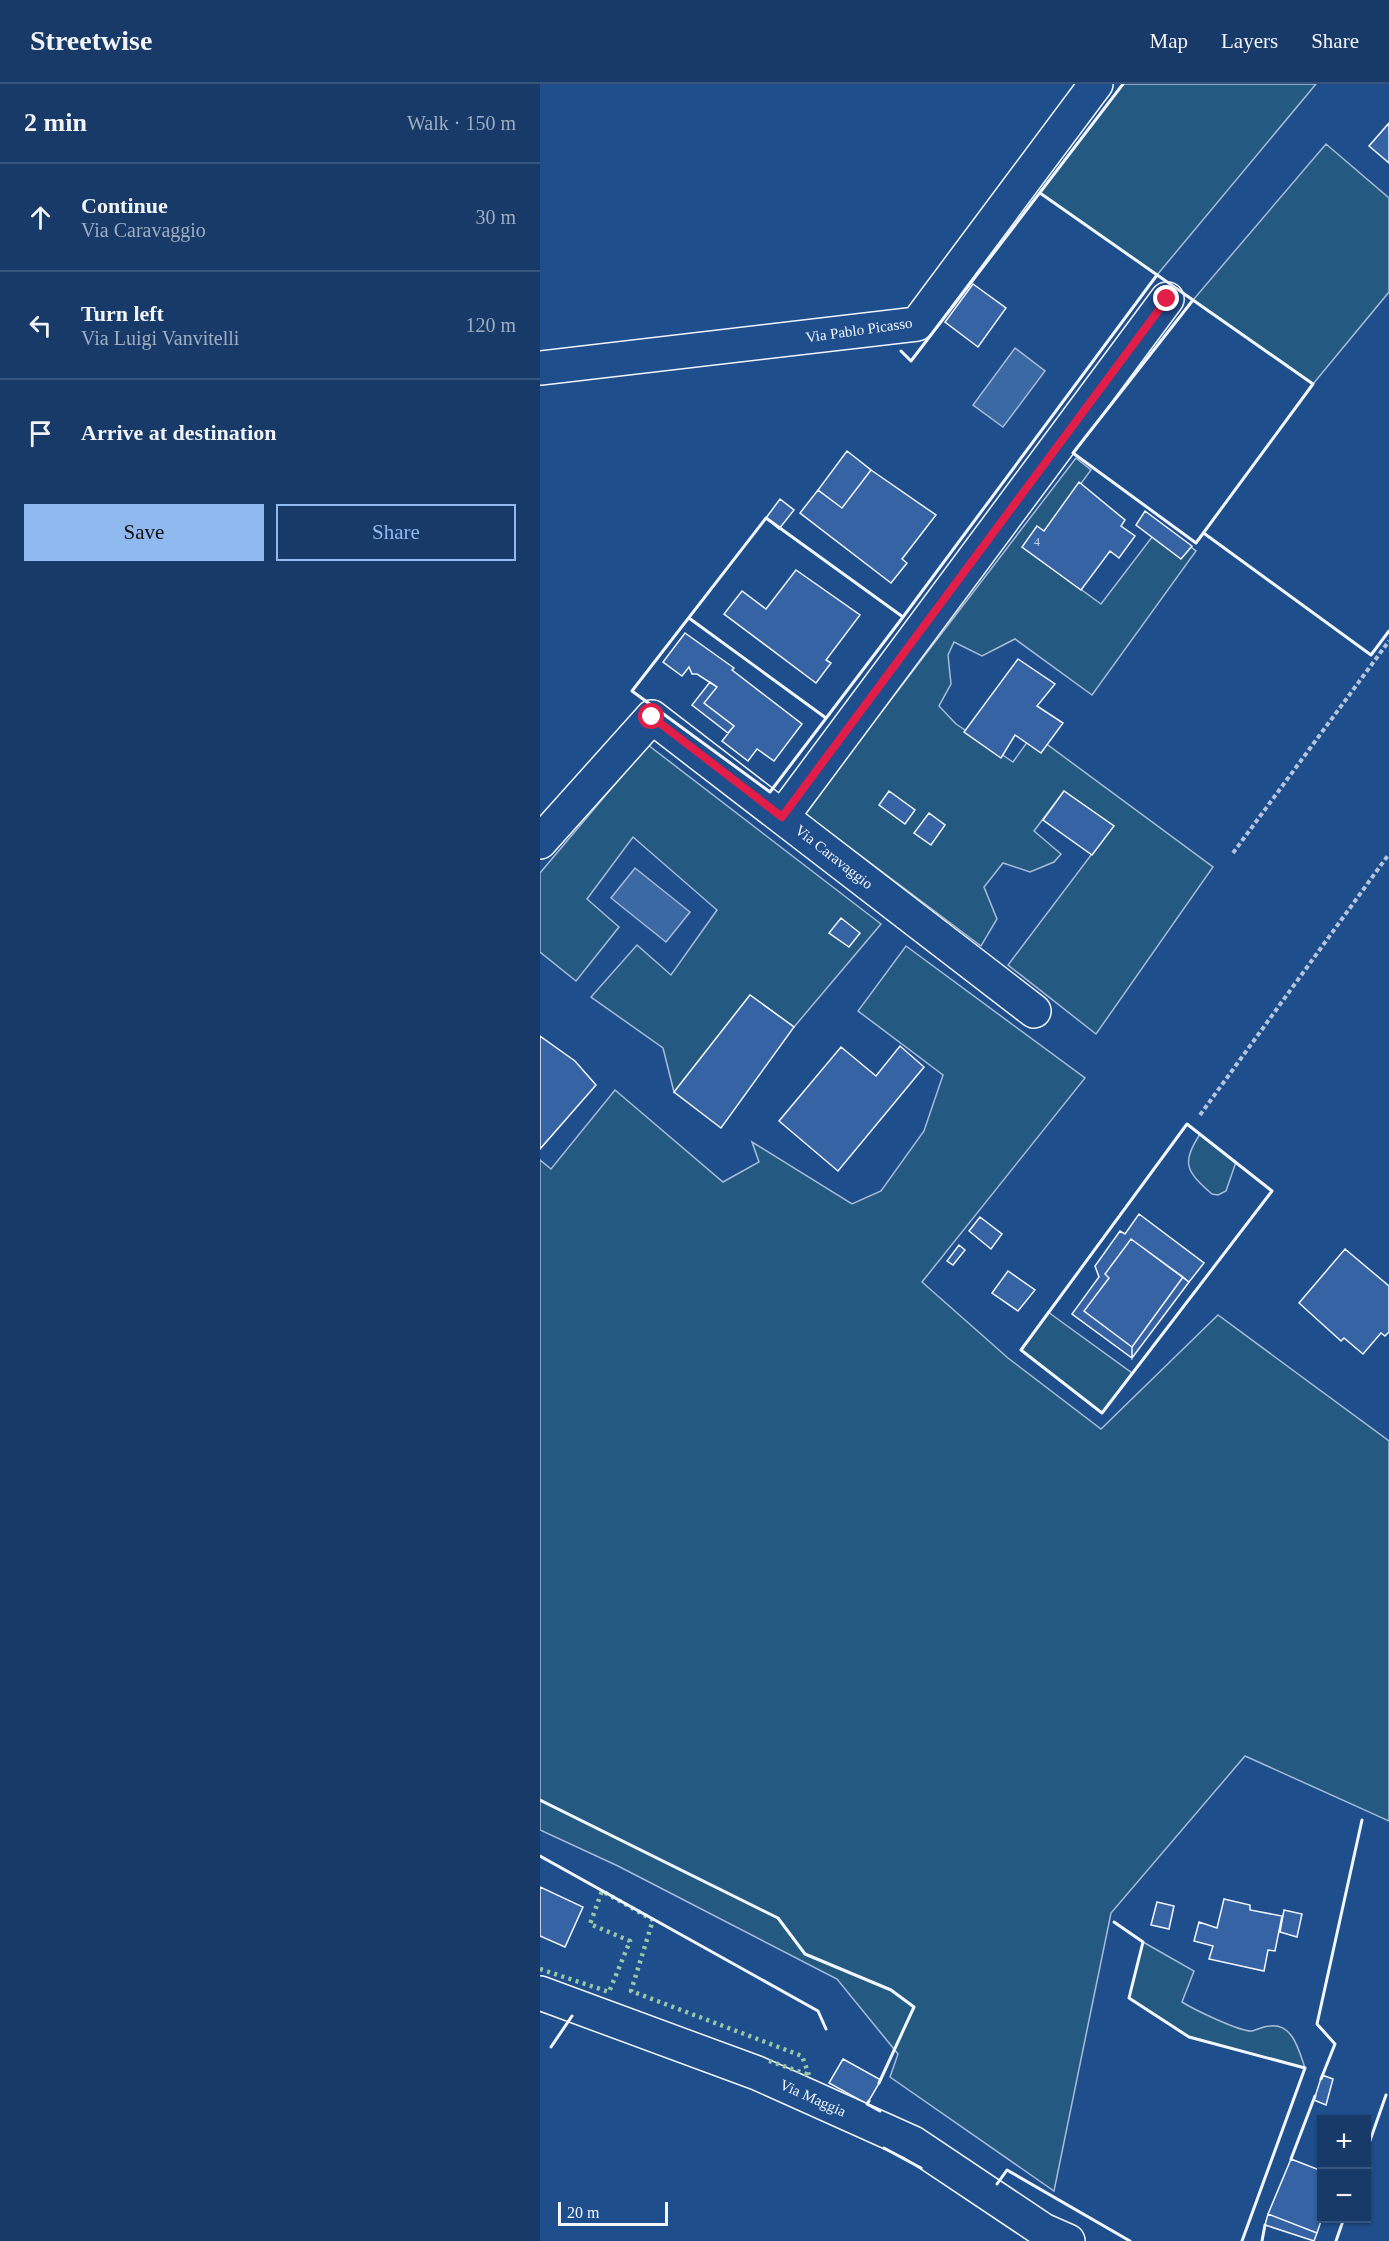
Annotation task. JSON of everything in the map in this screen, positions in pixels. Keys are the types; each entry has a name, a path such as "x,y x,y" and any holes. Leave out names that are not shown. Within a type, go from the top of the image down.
{"street":[{"name":"Via Pablo Picasso","path":"540,368 917,324 1096,84"},
{"path":"782,817 1167,299"},
{"name":"Via Caravaggio","path":"540,842 652,717 1034,1011"},
{"name":"Via Maggia","path":"540,1993 757,2073 913,2143 1043,2230 1068,2241"}],"path":[{"path":"1233,853 1389,641"},
{"path":"1200,1115 1389,854"}],"shaded area":[{"path":"1123,84 1316,84 1157,275 1040,193"},
{"path":"1326,144 1389,198 1389,292 1313,384 1193,300"},
{"path":"1015,348 1045,371 1003,427 973,405"},
{"path":"1076,458 1091,470 1030,552 1101,604 1162,524 1196,551 1092,695 1015,639 982,656 954,642 948,655 951,684 939,706 956,724 1013,762 1033,734 1213,867 1096,1034 1008,965 1113,826 1064,791 1034,831 1061,854 1054,862 1030,872 1003,863 984,887 997,919 981,946 804,813"},
{"path":"648,745 881,924 794,1027 750,995 674,1092 663,1048 591,997 637,945 671,975 717,910 633,837 587,899 619,927 576,981 540,952 540,873"},
{"path":"635,868 690,912 666,942 611,898"},
{"path":"906,946 1085,1078 922,1282 1008,1358 1101,1429 1218,1315 1389,1441 1389,1821 1245,1756 1111,1913 1054,2191 890,2077 898,2054 837,1979 618,1866 540,1830 540,1160 551,1169 615,1090 723,1182 759,1162 752,1142 852,1204 881,1191 924,1131 943,1075 858,1011"},
{"path":"1200,1134 1236,1162 1226,1191 1218,1195 1212,1194 1203,1186 1189,1167 1190,1153"},
{"path":"1048,1312 1132,1373 1102,1413 1021,1350"},
{"path":"1143,1942 1194,1971 1182,2002 1238,2028 1252,2031 1278,2026 1284,2029 1294,2040 1305,2068 1189,2037 1129,1998"}],"building":[{"path":"1389,123 1389,163 1369,146"},
{"path":"973,284 1006,308 978,347 945,322"},
{"path":"847,451 871,470 842,508 818,490"},
{"path":"871,470 936,515 902,559 907,563 891,583 800,513 818,490 842,508"},
{"path":"1079,482 1125,520 1121,526 1135,536 1119,558 1110,551 1081,590 1022,547 1037,526 1044,531"},
{"path":"780,499 794,510 779,529 766,518"},
{"path":"1145,511 1192,546 1181,559 1136,525"},
{"path":"796,570 860,615 826,660 831,663 816,683 724,614 742,591 766,609"},
{"path":"685,633 734,668 732,670 802,724 774,761 757,749 748,761 722,741 734,726 704,703 717,687 697,674 692,674 689,667 682,676 663,662"},
{"path":"1018,659 1055,684 1037,706 1063,723 1041,753 1015,735 1001,758 964,732"},
{"path":"710,682 717,687 704,703 734,726 728,733 692,705"},
{"path":"889,791 915,810 905,824 879,805"},
{"path":"1064,791 1114,826 1092,855 1043,820"},
{"path":"929,813 945,825 931,845 914,833"},
{"path":"841,918 860,933 849,947 829,933"},
{"path":"750,995 794,1027 721,1128 674,1092"},
{"path":"540,1036 575,1061 596,1085 540,1149"},
{"path":"900,1046 924,1067 838,1171 779,1121 841,1047 876,1076"},
{"path":"1139,1214 1204,1263 1189,1282 1131,1239 1105,1274 1109,1278 1084,1311 1132,1347 1132,1358 1072,1314 1099,1277 1095,1266 1120,1231 1125,1234"},
{"path":"980,1217 1002,1234 991,1249 969,1231"},
{"path":"1131,1239 1183,1277 1132,1347 1084,1311 1109,1278 1105,1274"},
{"path":"959,1245 965,1250 953,1265 947,1261"},
{"path":"1345,1249 1389,1286 1389,1332 1385,1336 1381,1333 1363,1354 1344,1338 1341,1341 1299,1303"},
{"path":"1008,1271 1035,1290 1018,1311 992,1293"},
{"path":"1183,1277 1189,1282 1132,1358 1132,1347"},
{"path":"540,1887 583,1907 565,1947 540,1936"},
{"path":"1224,1899 1250,1905 1250,1910 1282,1916 1275,1951 1268,1950 1264,1971 1209,1959 1213,1946 1194,1941 1199,1922 1217,1928"},
{"path":"1157,1902 1174,1906 1169,1929 1151,1925"},
{"path":"1284,1910 1302,1914 1297,1937 1280,1932"},
{"path":"843,2059 881,2080 867,2104 829,2083"},
{"path":"1322,2075 1333,2079 1326,2105 1314,2100"},
{"path":"1291,2159 1317,2169 1317,2223 1320,2223 1317,2233 1268,2214"},
{"path":"1268,2214 1317,2233 1314,2241 1265,2225"}],"hedge":[{"path":"540,1969 609,1992 630,1941 590,1924 602,1891 653,1920 631,1991 802,2056 809,2075"},
{"path":"769,2061 809,2075"}],"wall":[{"path":"901,351 911,361 1123,84"},
{"path":"1040,193 1313,384 1196,543 1073,453 1193,300"},
{"path":"903,617 1157,275"},
{"path":"766,518 903,617 770,792 632,691 766,518"},
{"path":"1205,534 1371,655 1389,631"},
{"path":"689,618 826,718"},
{"path":"1187,1124 1272,1191 1102,1413 1021,1350 1187,1124"},
{"path":"540,1800 778,1918 805,1954 891,1990 914,2007 879,2083"},
{"path":"1321,2079 1335,2044 1317,2024 1362,1820"},
{"path":"540,1856 818,2011 826,2029"},
{"path":"1114,1922 1143,1942 1129,1998 1189,2037 1305,2068 1242,2241"},
{"path":"551,2047 572,2016"},
{"path":"1371,2138 1386,2095"},
{"path":"1291,2159 1315,2096"},
{"path":"869,2101 867,2104 880,2111"},
{"path":"884,2148 921,2168"},
{"path":"997,2184 1007,2170 1130,2241"},
{"path":"1336,2241 1342,2223"},
{"path":"1262,2241 1265,2225"}],"route":[{"path":"652,717 782,817 1167,299"}]}
